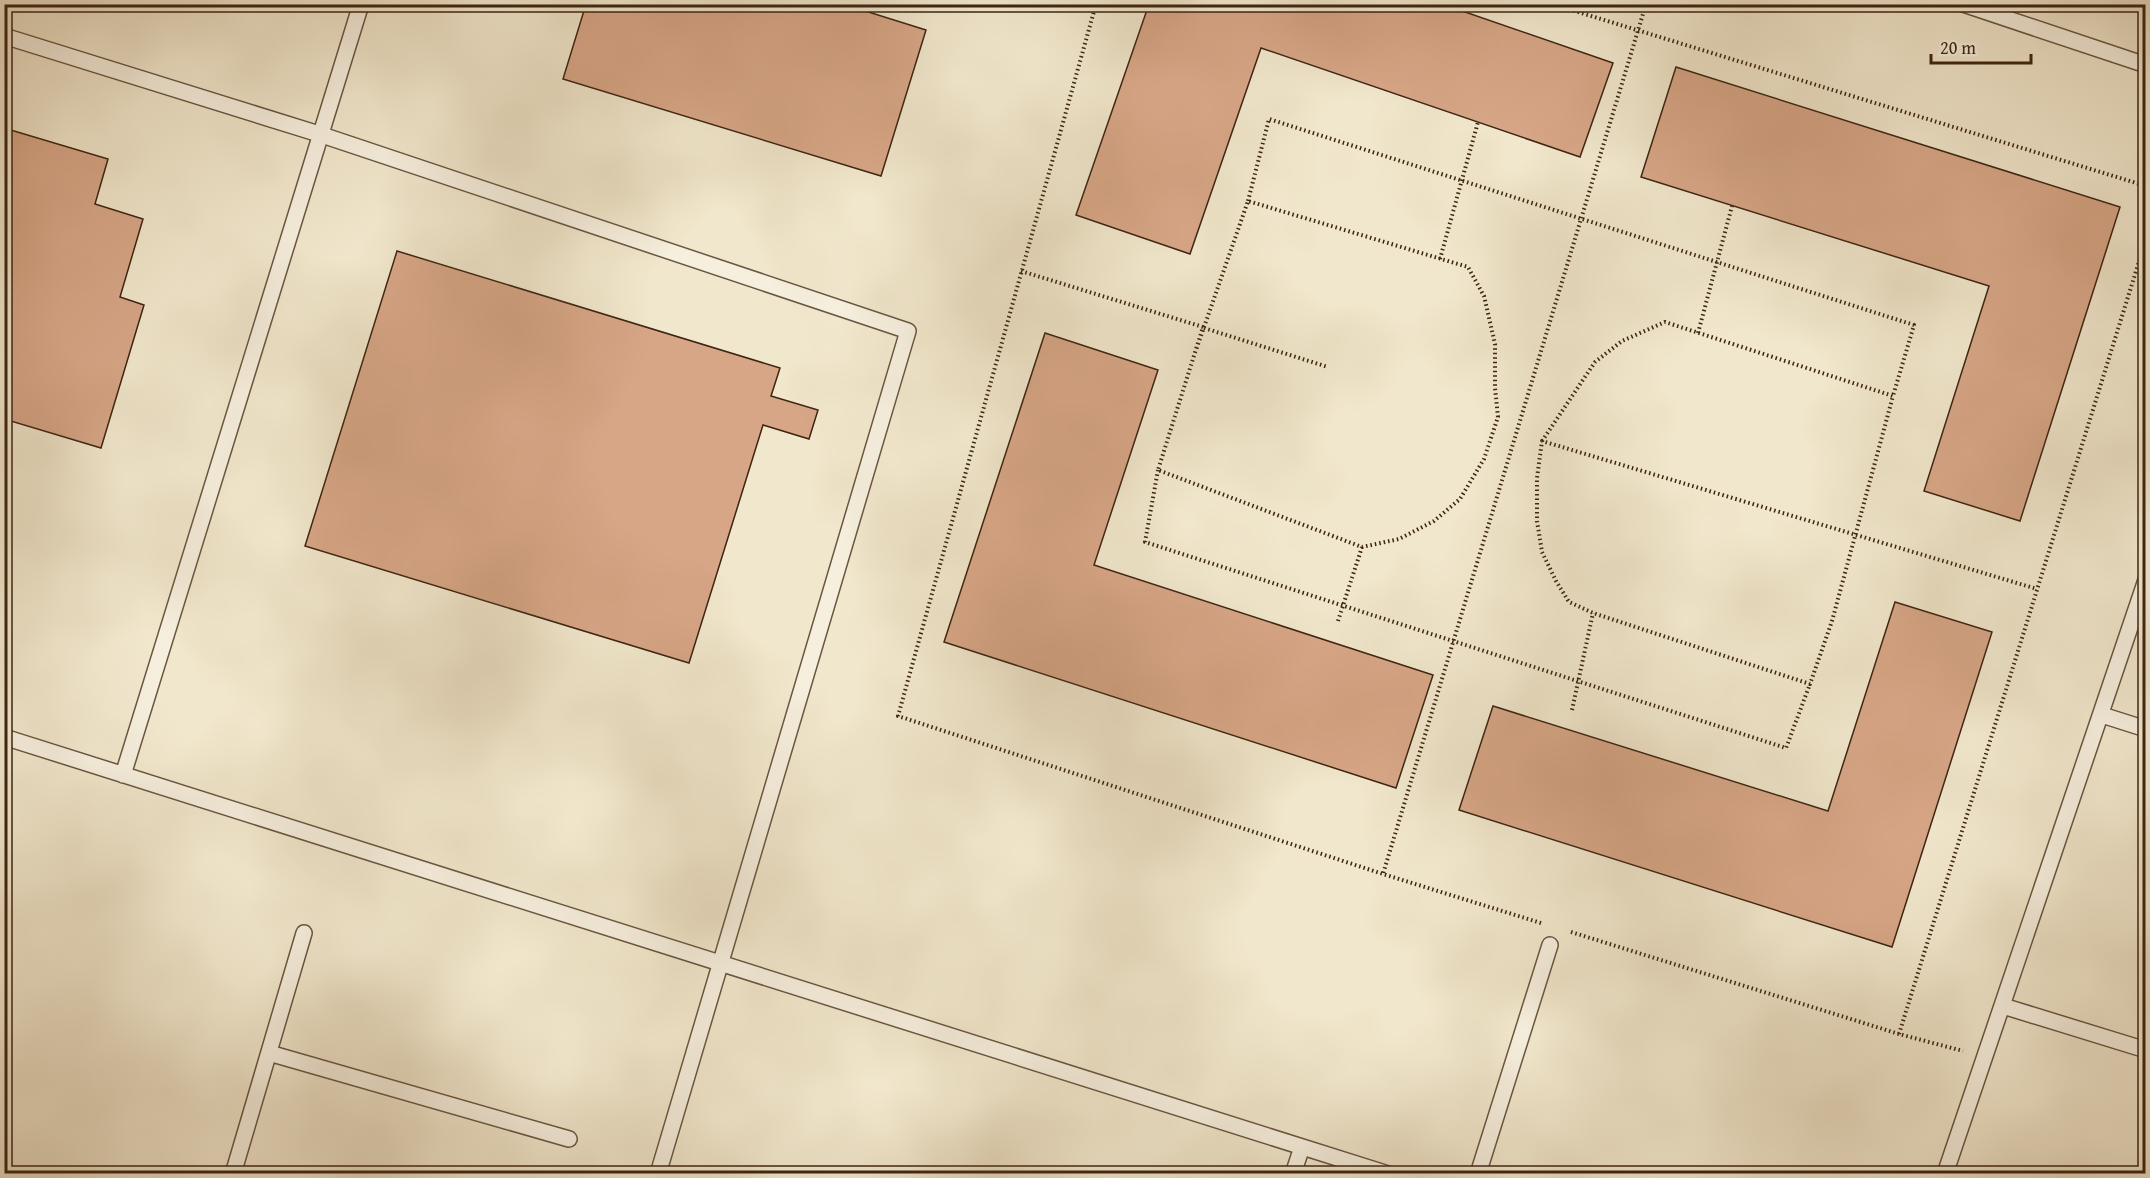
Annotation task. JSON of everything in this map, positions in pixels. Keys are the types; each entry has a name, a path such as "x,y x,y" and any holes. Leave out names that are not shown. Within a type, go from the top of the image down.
{"lane":[{"path":"123,775 361,4"},
{"path":"1963,4 2145,65"},
{"path":"4,36 319,134 908,331 658,1173"},
{"path":"1945,1173 2102,715 2145,580"},
{"path":"2102,715 2145,729"},
{"path":"4,737 1388,1173"},
{"path":"233,1173 304,933"},
{"path":"1478,1173 1550,945"},
{"path":"2003,1006 2145,1050"},
{"path":"268,1053 569,1139"},
{"path":"1293,1173 1302,1147"}],"path":[{"path":"1096,4 898,716 1544,924"},
{"path":"1552,4 2145,186"},
{"path":"1383,874 1646,4"},
{"path":"1196,350 1248,201 1269,119 1914,325 1832,621 1786,748 1145,542 1158,470 1203,327"},
{"path":"1440,259 1478,122"},
{"path":"1158,470 1362,547 1399,539 1434,520 1460,500 1484,459 1498,417 1495,388 1495,344 1484,296 1468,267 1248,201"},
{"path":"1698,333 1732,206"},
{"path":"1899,1034 2145,239"},
{"path":"1022,271 1328,367"},
{"path":"1810,684 1593,613 1569,602 1542,552 1537,520 1537,478 1542,441 1595,362 1622,341 1665,322 1893,396"},
{"path":"1542,441 2037,589"},
{"path":"1338,621 1362,547"},
{"path":"1572,710 1593,613"},
{"path":"1566,931 1899,1034 1986,1057"}],"building":[{"path":"586,4 843,4 926,30 881,176 563,79"},
{"path":"1149,4 1442,4 1613,63 1580,157 1261,48 1190,254 1076,215"},
{"path":"1676,67 2120,207 2020,521 1924,491 1989,286 1641,177"},
{"path":"4,128 108,159 95,204 143,219 120,297 144,305 101,448 4,419"},
{"path":"397,251 780,368 771,396 818,410 809,439 763,425 689,663 305,546"},
{"path":"1045,333 1158,370 1094,565 1433,675 1396,788 944,642"},
{"path":"1895,602 1992,632 1892,947 1459,810 1493,706 1828,811"}]}
